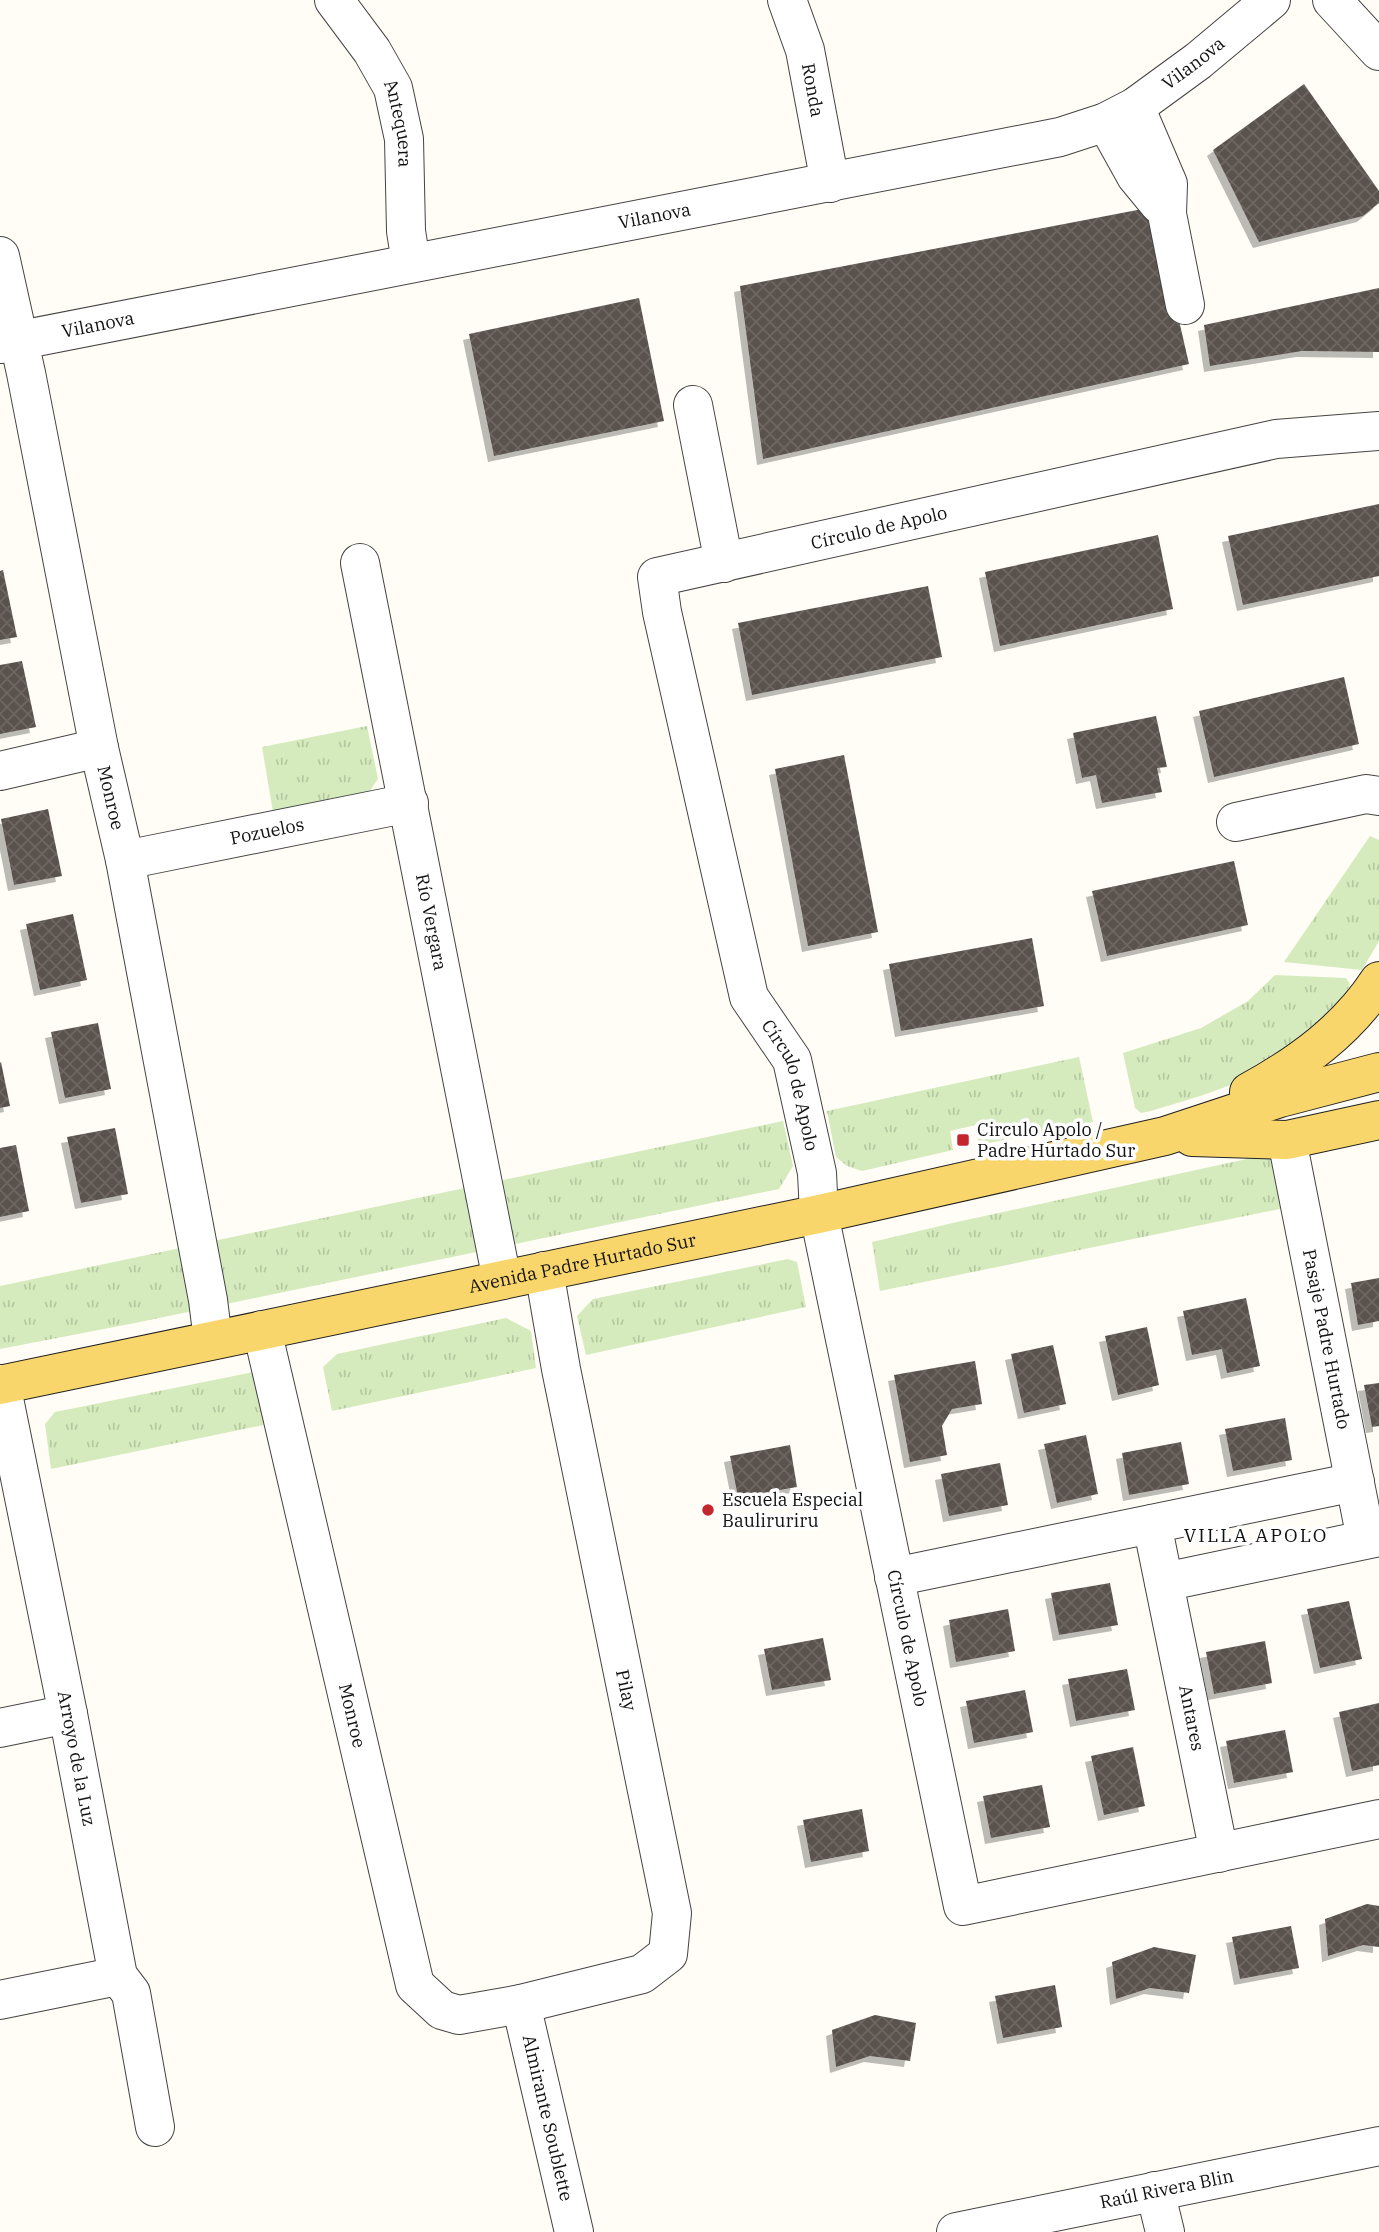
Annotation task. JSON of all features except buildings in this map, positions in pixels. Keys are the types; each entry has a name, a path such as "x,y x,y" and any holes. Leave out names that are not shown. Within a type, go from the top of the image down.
{"main road":[{"path":"1165,1136 1289,1070 1334,1035 1379,981"},
{"name":"Avenida Padre Hurtado Sur","path":"0,1385 819,1214 1165,1136 1280,1098 1379,1072"},
{"name":"Avenida Padre Hurtado Sur","path":"1165,1136 1287,1140 1379,1120"}],"street":[{"name":"Antequera","path":"334,0 372,51 393,89 404,139 407,239 411,264"},
{"name":"Ronda","path":"787,0 805,50 830,183"},
{"name":"Vilanova","path":"10,342 1060,137 1121,115 1198,61 1271,0"},
{"path":"1332,0 1379,51"},
{"path":"1121,115 1168,184 1167,214 1185,305"},
{"name":"Monroe","path":"0,256 10,342 125,860 208,1300 213,1340"},
{"path":"693,405 724,563"},
{"name":"Círculo de Apolo","path":"1379,431 1276,439 657,577 662,612 749,997 792,1060 817,1173 819,1214 962,1906 1379,1819"},
{"name":"Río Vergara","path":"360,564 502,1280"},
{"path":"0,771 99,748"},
{"path":"1236,822 1366,794 1379,796"},
{"name":"Pozuelos","path":"125,860 409,803"},
{"name":"Pasaje Padre Hurtado","path":"1287,1140 1355,1482 1373,1538"},
{"name":"Pilay","path":"521,2004 642,1974 668,1954 672,1913 561,1369 544,1271"},
{"name":"Monroe","path":"262,1330 415,1985 442,2010 459,2015 521,2004"},
{"name":"Arroyo de la Luz","path":"0,1385 68,1714 118,1976 131,1993 155,2127"},
{"path":"894,1577 1355,1482"},
{"name":"Antares","path":"1152,1524 1219,1853"},
{"path":"1164,1582 1373,1538"},
{"path":"0,1728 68,1714"},
{"path":"0,2000 118,1976"},
{"name":"Almirante Soublette","path":"521,2004 574,2232"},
{"name":"Raúl Rivera Blin","path":"956,2232 1379,2146"},
{"path":"1155,2191 1165,2232"}],"green space":[{"path":"367,726 378,779 369,792 273,812 262,747"},
{"path":"1370,836 1379,840 1379,941 1362,970 1284,962"},
{"path":"1275,975 1346,978 1350,984 1343,998 1315,1028 1278,1057 1243,1079 1151,1111 1141,1113 1135,1108 1123,1053 1201,1028 1248,1001"},
{"path":"1079,1057 1093,1122 979,1145 976,1125 950,1131 953,1150 862,1171 847,1166 836,1157 827,1111"},
{"path":"783,1121 793,1166 779,1189 0,1349 0,1286"},
{"path":"1279,1152 1289,1207 880,1291 872,1242"},
{"path":"788,1259 797,1262 806,1307 586,1355 577,1316 593,1299"},
{"path":"506,1318 531,1331 536,1368 332,1411 323,1367 337,1354"},
{"path":"259,1371 273,1423 51,1469 45,1424 55,1412"}],"place":[{"name":"Circulo Apolo / Padre Hurtado Sur","path":"963,1140"},
{"name":"Escuela Especial Bauliruriru","path":"708,1510"}],"district":[{"name":"VILLA APOLO","path":"1256,1535"}]}
